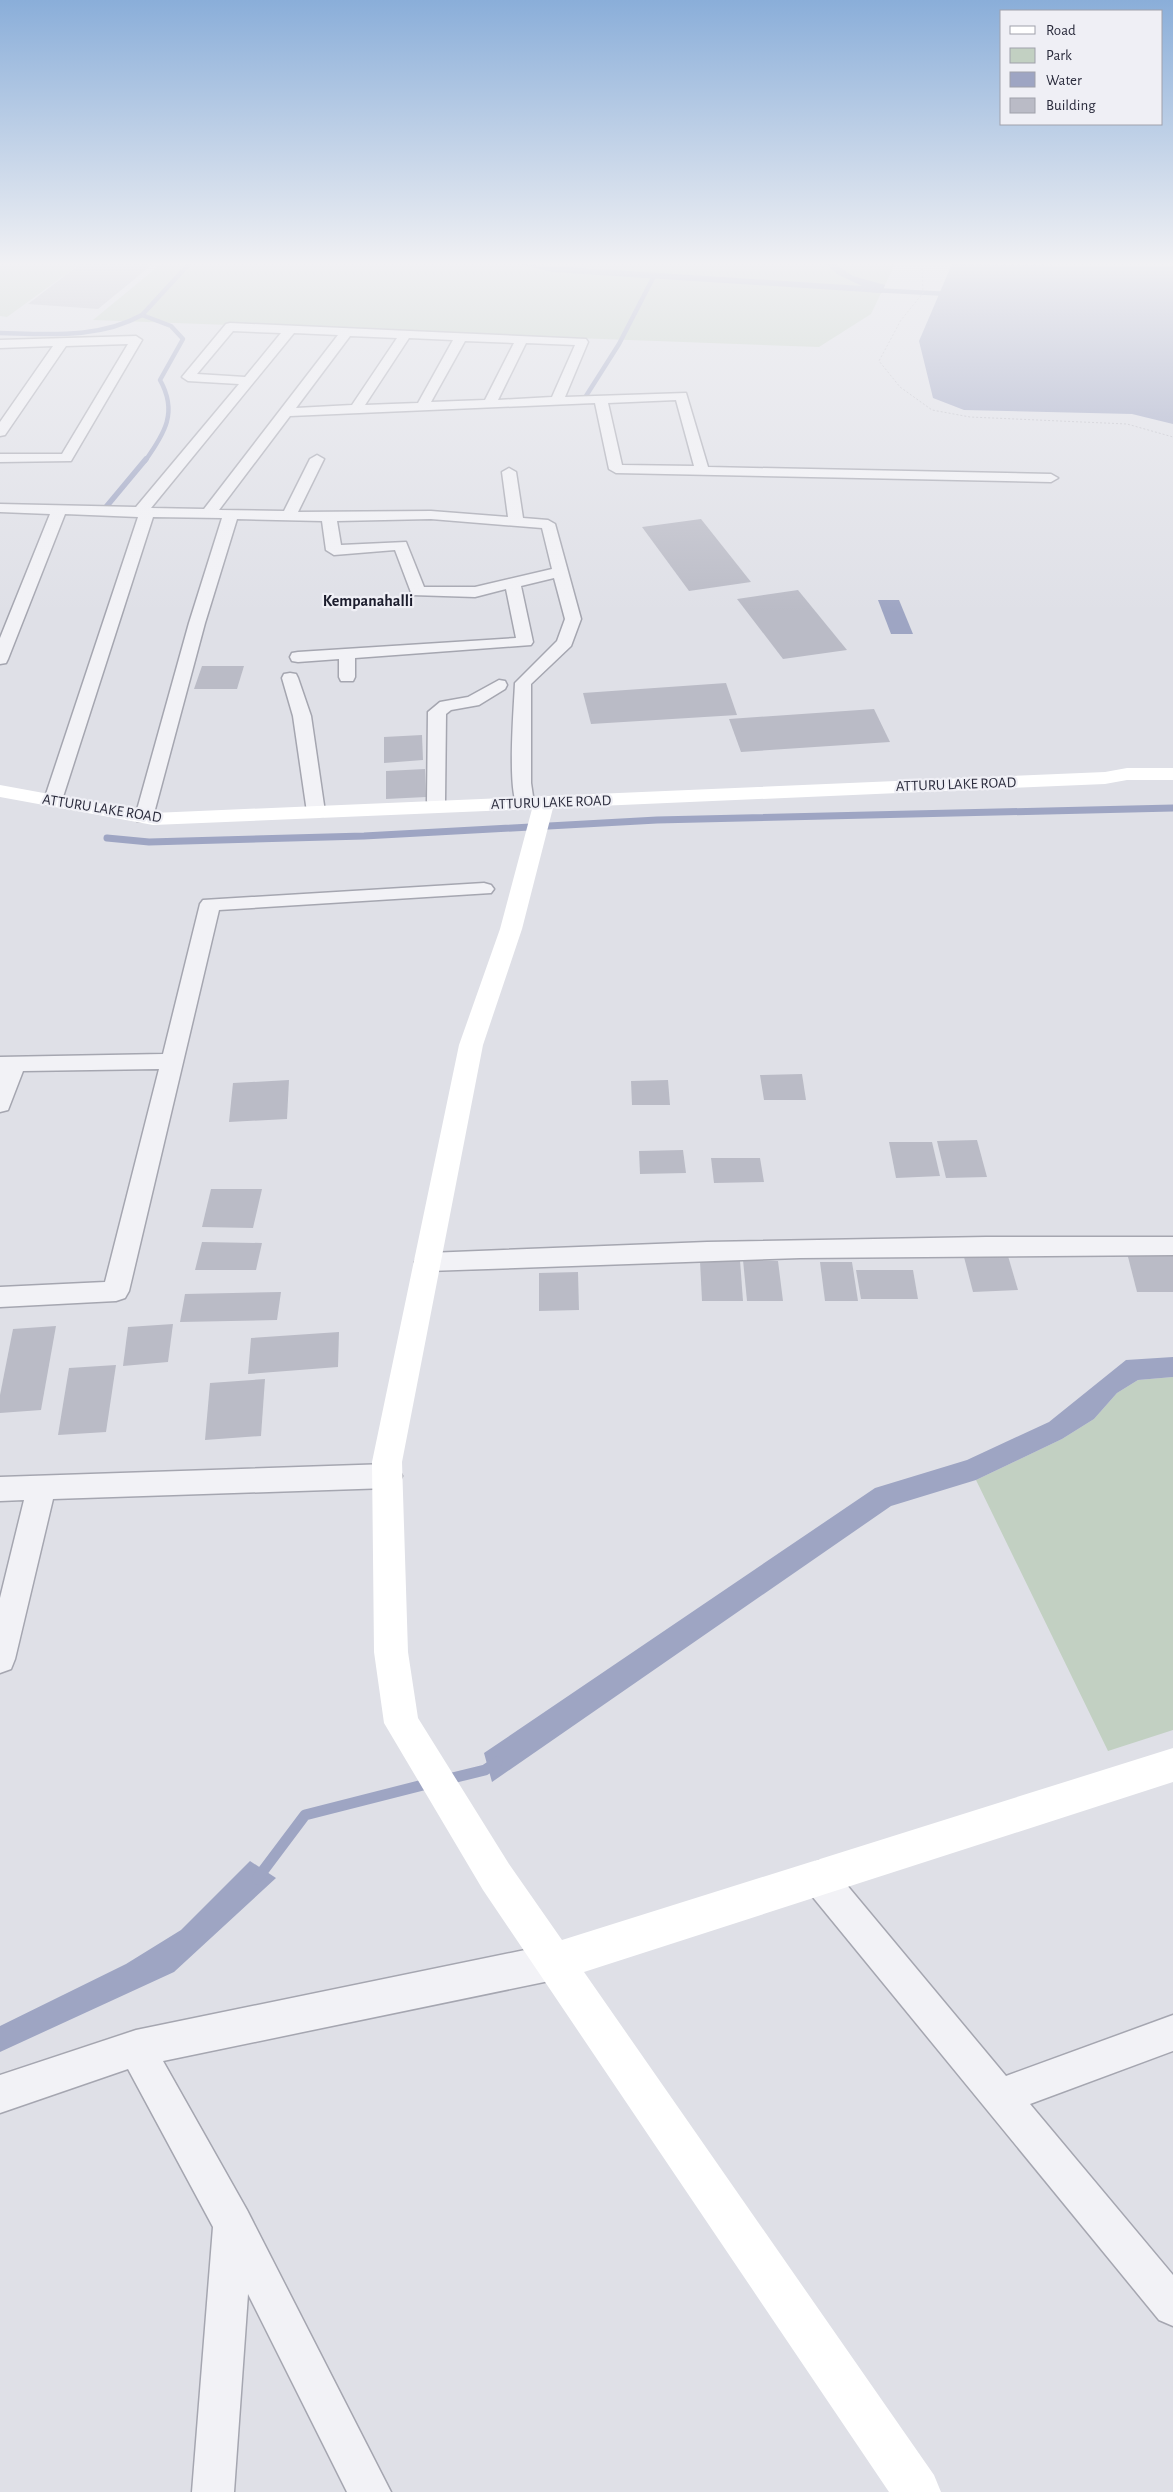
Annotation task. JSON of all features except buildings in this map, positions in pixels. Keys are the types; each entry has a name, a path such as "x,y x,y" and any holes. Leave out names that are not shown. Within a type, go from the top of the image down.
{"street":[{"path":"0,432 36,380"},
{"path":"0,458 66,458 112,380"},
{"path":"237,380 248,381"},
{"path":"208,514 310,380"},
{"path":"356,409 375,380"},
{"path":"422,407 437,380"},
{"path":"489,404 501,380"},
{"path":"557,401 566,380"},
{"path":"53,800 143,513 248,381"},
{"path":"286,412 681,396 702,471"},
{"path":"601,399 616,469 1051,478"},
{"path":"289,515 317,459"},
{"path":"509,472 516,522"},
{"path":"0,508 329,517 432,516 548,524 573,619 565,643 523,683 522,783 534,802 511,929 471,1045 387,1462 391,1652 401,1724 496,1877 917,2492"},
{"path":"0,659 59,510"},
{"path":"144,817 197,623 230,514"},
{"path":"329,517 334,550 402,545 418,592 475,592 560,572"},
{"path":"513,583 525,642"},
{"path":"0,614 18,614"},
{"path":"298,657 525,642 565,643"},
{"path":"347,654 347,677"},
{"path":"290,678 302,716 316,812"},
{"path":"436,801 437,712 446,706 473,700 499,685"},
{"name":"ATTURU LAKE ROAD","path":"0,791 153,819 1105,778 1127,774 1173,774"},
{"name":"ATTURU LAKE ROAD","path":"1105,778 1134,786 1173,787"},
{"path":"0,1298 116,1291 210,904 484,889"},
{"path":"0,1104 8,1064 172,1061"},
{"path":"428,1262 672,1251 1074,1245 1173,1246"},
{"path":"0,1489 388,1476"},
{"path":"0,1659 42,1488"},
{"path":"0,2094 136,2048 554,1962 1173,1765"},
{"path":"819,1878 1172,2304"},
{"path":"1001,2096 1173,2033"},
{"path":"136,2048 233,2224 370,2492"},
{"path":"213,2492 233,2224"}],"path":[{"path":"895,380 900,387 932,410 970,417 1127,424 1173,437"}],"green space":[{"path":"1173,1377 1173,1730 1108,1751 976,1480 1062,1439 1094,1419 1117,1393 1138,1380"}],"water":[{"path":"929,380 1173,380 1173,424 1132,414 964,410 933,398"},
{"path":"878,600 899,600 913,634 891,634"},
{"path":"1173,1357 1173,1377 1138,1380 1117,1393 1094,1419 1062,1439 976,1480 891,1506 492,1782 484,1753 875,1488 967,1460 1049,1422 1126,1360"},
{"path":"250,1861 276,1878 174,1972 0,2052 0,2026 126,1964 181,1930"}],"waterway":[{"path":"145,461 167,422 168,402 160,380"},
{"path":"586,396 596,380"},
{"path":"106,507 146,459"},
{"path":"107,838 149,842 364,836 657,820 1173,808"},
{"path":"444,1780 485,1770 497,1762"},
{"path":"257,1879 305,1815 431,1783"}],"district":[{"name":"Kempanahalli","path":"368,600"}]}
